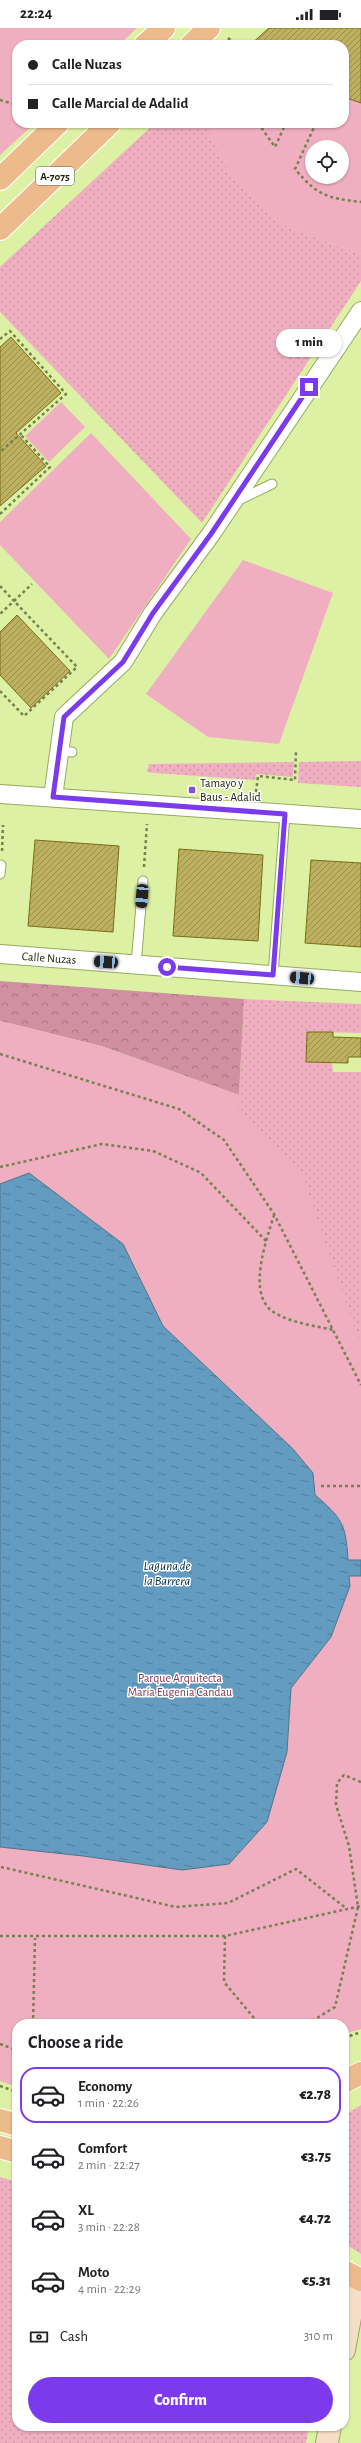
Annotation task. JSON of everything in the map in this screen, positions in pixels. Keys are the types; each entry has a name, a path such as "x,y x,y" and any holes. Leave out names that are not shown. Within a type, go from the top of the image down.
{"main road":[{"path":"151,40 164,28"},
{"path":"196,40 209,28"},
{"name":"A-7075","path":"0,179 53,128"},
{"name":"A-7075","path":"0,229 105,128"},
{"path":"349,2079 361,2073"},
{"path":"0,2120 12,2124"},
{"path":"0,2147 12,2151"},
{"path":"349,2314 354,2277"},
{"path":"327,2443 329,2431"}],"street":[{"path":"53,797 66,752 64,717 123,662 153,613 230,505 361,311"},
{"path":"0,794 361,819"},
{"name":"Calle Nuzas","path":"0,954 361,982"}],"lane":[{"path":"230,505 272,484"},
{"path":"273,975 285,814"},
{"path":"0,874 1,865"},
{"path":"136,965 143,881"}],"path":[{"path":"0,100 12,104"},
{"path":"262,128 275,147 284,128"},
{"path":"314,128 295,169 307,183 324,196 361,202"},
{"path":"0,339 10,331 66,394 23,429 20,434 0,452"},
{"path":"0,514 50,467 20,434"},
{"path":"0,614 32,584"},
{"path":"0,586 77,667 24,716 2,692"},
{"path":"253,812 258,776 295,780 296,752"},
{"path":"143,881 149,805"},
{"path":"2,852 3,825"},
{"path":"0,1054 179,1109 224,1140 274,1214 361,1385"},
{"path":"0,1168 102,1144 153,1151 201,1173 266,1240"},
{"path":"274,1214 266,1240 259,1277 262,1298 274,1312 334,1330"},
{"path":"321,1486 361,1486"},
{"path":"315,2019 335,2007 360,1907 349,1846 336,1805 337,1783 344,1775 361,1782"},
{"path":"2,1867 176,1907 228,1903 296,1868 347,1910"},
{"path":"0,1936 35,1938 225,1936 360,1907"},
{"path":"225,1936 224,1982 255,2019"},
{"path":"33,2019 35,1938"},
{"path":"349,2036 361,2032"},
{"path":"0,2044 12,2048"},
{"path":"0,2086 12,2090"}],"green space":[{"path":"0,28 137,28 124,40 12,40 12,128 30,128 0,155"},
{"path":"349,98 361,102 361,254 289,228 252,195 228,169 210,134 210,128 349,128"},
{"path":"150,128 210,128 210,134 228,169 252,195 289,228 361,254 361,281 202,523 0,312 0,267"},
{"path":"61,402 85,427 49,462 25,436"},
{"path":"91,433 191,539 109,659 0,545 0,522"},
{"path":"243,560 333,593 279,744 208,737 146,694"},
{"path":"361,761 361,787 298,783 299,762"},
{"path":"294,762 293,777 256,774 255,780 147,772 149,764"},
{"path":"0,981 244,999 239,1095 101,1046 0,1021"},
{"path":"244,999 361,1004 361,1033 307,1032 306,1062 332,1062 333,1072 361,1072 361,1362 0,1021 239,1095"},
{"name":"Parque Arquitecta María Eugenia Candau","path":"0,1021 101,1046 239,1095 238,1111 303,1178 361,1346 361,2029 349,2033 349,2019 12,2019 12,2085 0,2081"},
{"path":"361,2105 361,2254 349,2246 349,2113"},
{"path":"0,2177 12,2181 12,2431 308,2431 306,2443 0,2443"}],"water":[{"name":"Laguna de la Barrera","path":"29,1173 123,1244 163,1326 292,1448 313,1473 315,1495 337,1516 341,1523 346,1538 348,1560 361,1560 361,1576 349,1576 350,1586 331,1637 291,1688 287,1752 267,1822 229,1864 182,1870 83,1856 0,1847 0,1184"}],"building":[{"path":"269,28 361,28 361,103 349,99 349,40 256,40"},
{"path":"11,337 61,393 16,433 46,466 0,506 0,347"},
{"path":"17,615 70,671 31,708 0,675 0,632"},
{"path":"35,840 119,846 113,932 28,926"},
{"path":"179,849 263,855 258,941 173,936"},
{"path":"311,860 361,863 361,947 305,943"},
{"path":"307,1032 333,1032 333,1037 361,1038 361,1057 348,1057 348,1063 306,1062"}],"place":[{"name":"Tamayo y Baus - Adalid","path":"192,790"}],"route":[{"path":"167,967 273,975 285,814 192,809 53,797 64,717 123,662 153,613 211,534 309,387"}]}
